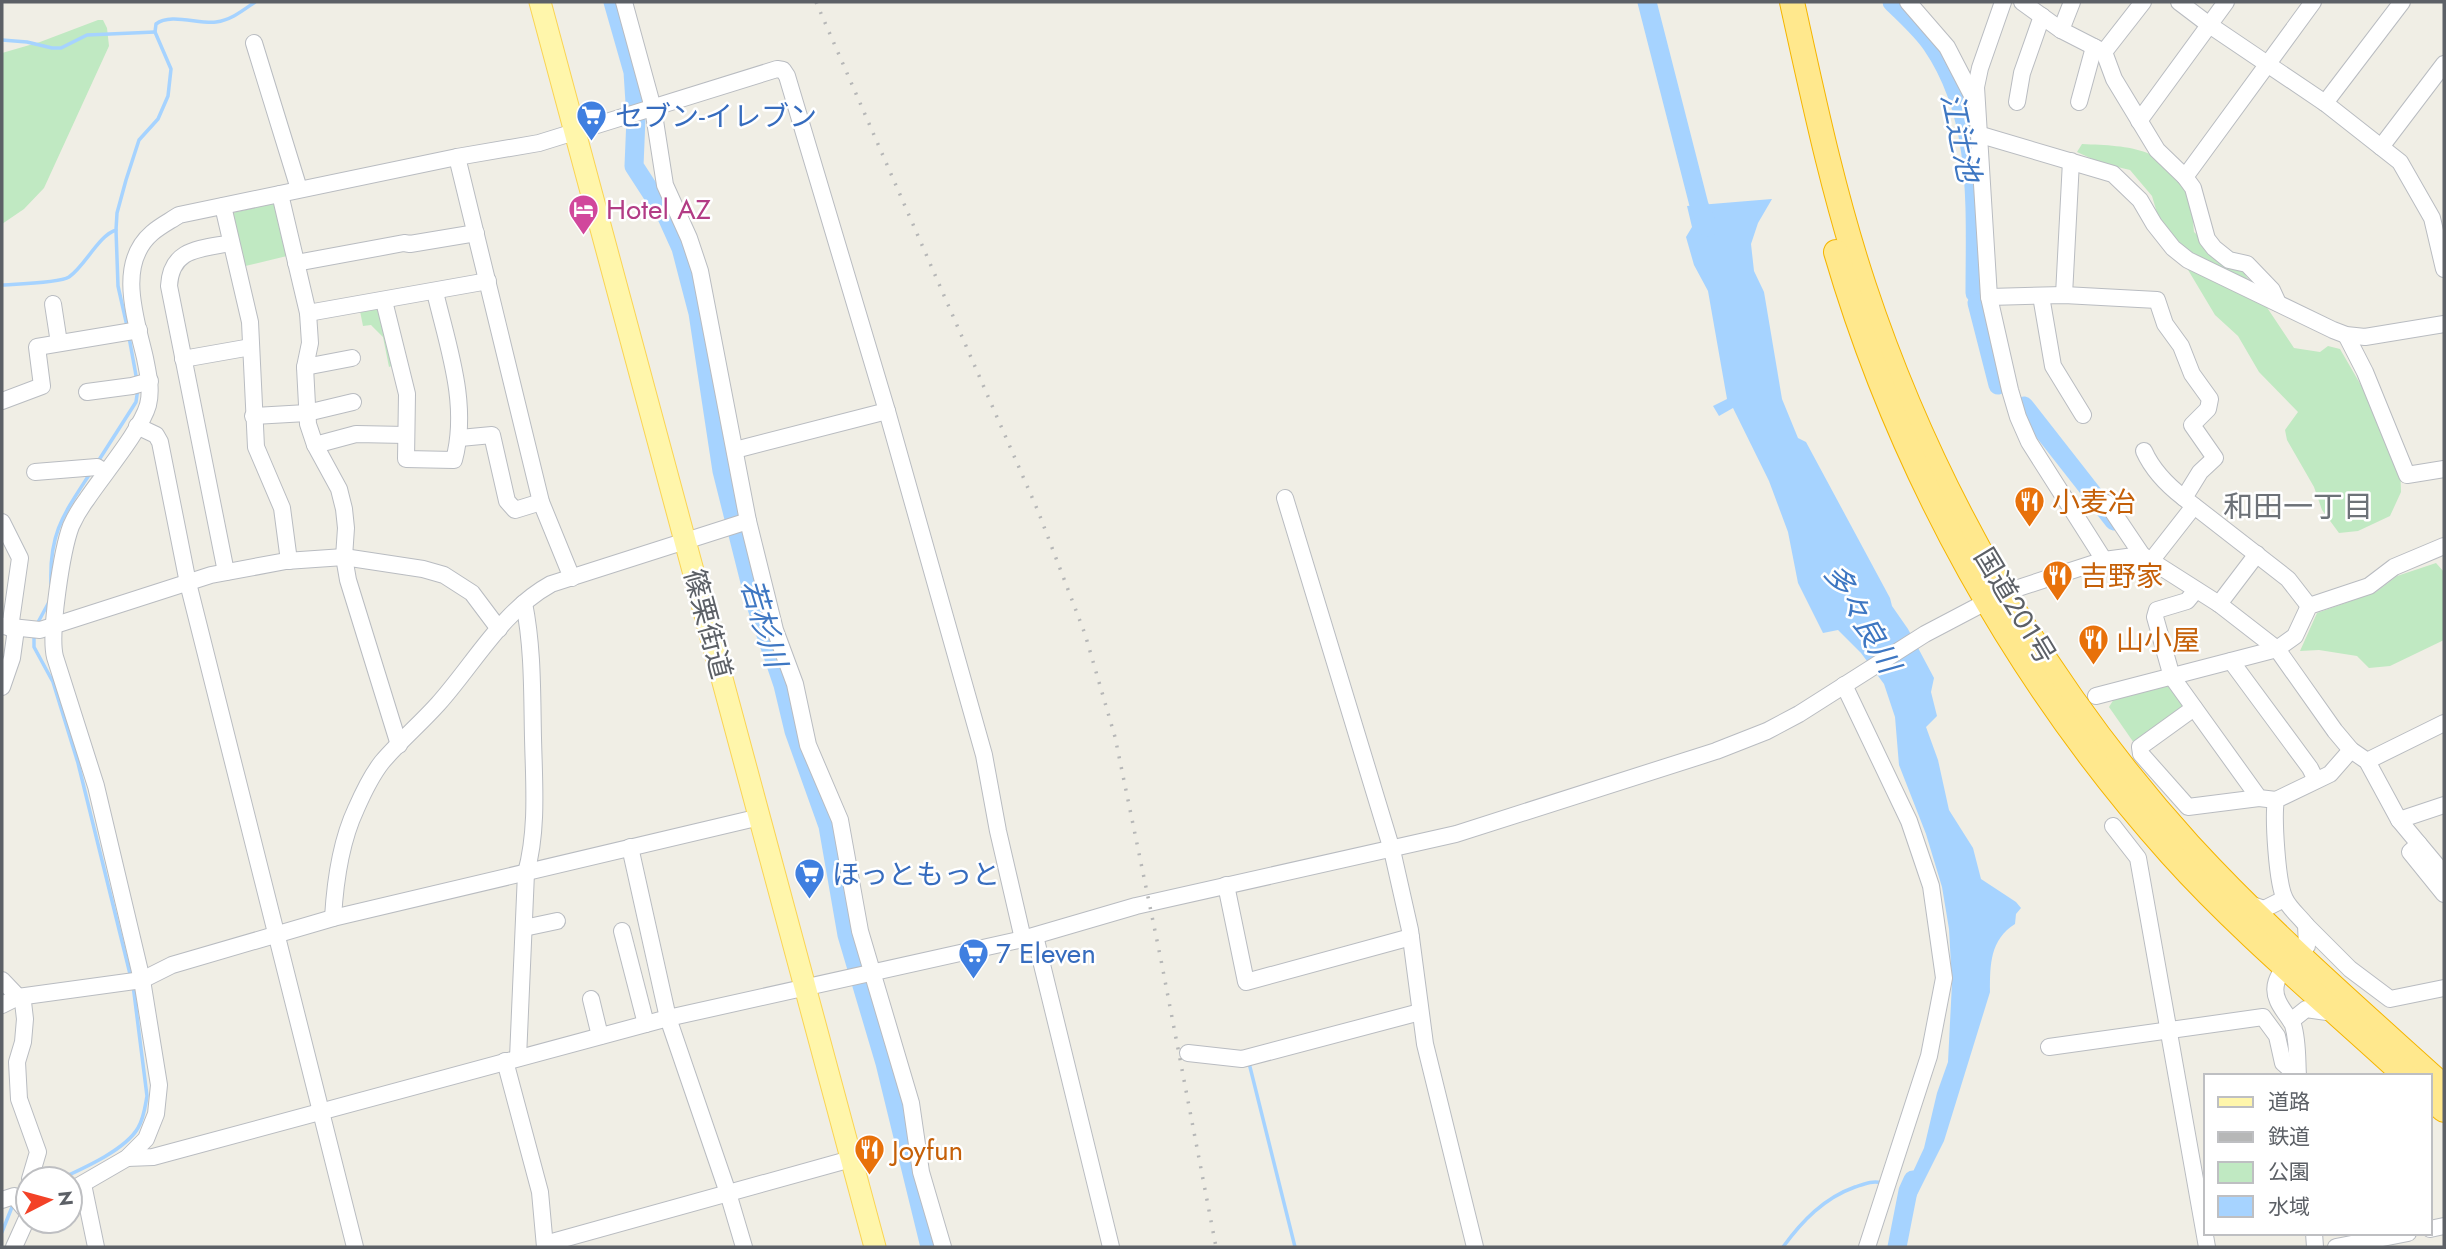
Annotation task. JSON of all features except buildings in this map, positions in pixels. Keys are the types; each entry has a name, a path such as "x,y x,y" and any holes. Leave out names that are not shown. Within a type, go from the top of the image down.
{"highway":[{"name":"国道201号","path":"1776,2 1824,209 1847,290 1922,480 2083,746 2173,855 2291,961 2428,1074"},
{"name":"国道201号","path":"1792,2 1833,180 1864,286 1921,432 1995,597 2127,771 2188,843 2244,902 2336,1013 2404,1074"}],"main road":[{"name":"篠栗街道","path":"540,2 875,1247"}],"street":[{"path":"624,2 653,108 665,185 689,238 700,271 748,521 775,630 795,684 808,745 840,820 860,931 911,1103 921,1172 943,1247"},
{"path":"1908,2 1947,47 1976,103"},
{"path":"2003,2 1976,87 1989,297 1997,341 2018,417 2029,442 2104,560"},
{"path":"2022,2 2061,30 2099,50 2157,150 2193,188 2203,228 2214,248 2230,260 2247,264 2272,289 2277,303"},
{"path":"2061,30 2072,2"},
{"path":"2079,102 2099,50 2143,2"},
{"path":"2179,2 2325,103 2400,162 2432,218 2444,269"},
{"path":"2139,121 2225,2"},
{"path":"2185,177 2313,2"},
{"path":"2325,103 2402,2"},
{"path":"2017,102 2022,73 2042,16"},
{"path":"254,43 299,189"},
{"path":"2381,147 2444,64"},
{"path":"2,687 25,628 71,528 147,408 150,381 131,290 132,266 139,250 151,234 178,215 539,143 777,69 783,70 788,76 887,411 984,755 998,831 1029,937 1111,1247"},
{"path":"1980,135 2113,174 2140,200 2173,248 2188,260 2346,334 2365,337 2444,324"},
{"path":"457,158 541,502 572,578"},
{"path":"2064,295 2071,161"},
{"path":"279,194 308,313 310,343 304,367 309,429 342,499 346,528 344,558 357,612 399,745"},
{"path":"223,206 250,322 256,447 282,508 289,561"},
{"path":"296,263 476,233"},
{"path":"226,572 169,286 173,267 179,257 188,252 231,243"},
{"path":"308,313 488,281"},
{"path":"384,301 407,394 406,458 454,460 460,438 461,408 435,292"},
{"path":"1989,297 2064,295 2157,300 2165,324 2181,346 2192,374 2210,399 2208,409 2192,425 2215,458 2200,472 2189,502 2147,558"},
{"path":"2041,296 2053,366 2083,415"},
{"path":"53,304 59,343"},
{"path":"2,401 42,386 37,347 139,330"},
{"path":"2346,334 2365,372 2407,475 2444,469"},
{"path":"183,359 251,347"},
{"path":"304,367 352,358"},
{"path":"87,392 150,381"},
{"path":"253,416 307,413 353,402"},
{"path":"735,450 887,411"},
{"path":"137,426 156,435 160,442 188,583 355,1247"},
{"path":"315,445 356,433 406,435"},
{"path":"460,438 492,435 507,501 515,510 541,502"},
{"path":"2144,451 2167,485 2288,579 2309,606"},
{"path":"35,472 97,467 105,472"},
{"path":"1285,498 1392,850 1411,937 1428,1056 1475,1247"},
{"path":"2107,503 2147,558 2219,604 2277,649 2351,750 2367,761 2399,820 2444,874"},
{"path":"333,918 344,847 354,812 376,772 524,603 551,584 748,521"},
{"path":"2,522 20,558 25,628"},
{"path":"2096,696 2277,649 2295,636 2309,606 2369,586 2395,568 2444,547"},
{"path":"2219,604 2256,554"},
{"path":"25,628 226,572 289,561 344,558 423,569 444,575 472,593 499,629"},
{"path":"127,1158 153,1157 668,1018 873,974 1029,937 1136,906 1392,850 1483,825 1751,738 1780,725 1917,640 1995,597 2104,560 2147,558"},
{"path":"2196,590 2187,601 2157,610 2155,617 2172,677 2259,798"},
{"path":"524,603 531,638 534,814 533,847 526,873 524,928 511,1059 540,1192 545,1246 851,1159"},
{"path":"25,628 52,646 96,786 135,981 159,1084 156,1114 146,1139 127,1158 84,1183"},
{"path":"2231,661 2311,768 2316,780"},
{"path":"1847,683 1909,821 1931,886 1944,978 1928,1056 1867,1247"},
{"path":"2194,708 2140,747 2141,754 2188,807 2259,798 2276,800 2330,774 2351,750"},
{"path":"2367,761 2443,726"},
{"path":"2276,800 2274,834 2284,899 2306,925 2350,969 2390,999 2444,988"},
{"path":"2399,820 2444,805"},
{"path":"2,1005 18,997 135,981 172,965 333,918 760,817"},
{"path":"2113,826 2138,858 2204,1230"},
{"path":"2419,844 2410,852 2444,894"},
{"path":"630,847 668,1018 744,1247"},
{"path":"1226,886 1246,982 1411,937"},
{"path":"2244,902 2264,909 2284,899"},
{"path":"524,928 557,921"},
{"path":"2298,1074 2294,1029 2277,1000 2276,991 2278,977 2306,946 2306,925"},
{"path":"622,931 646,1024"},
{"path":"2,981 23,1002 23,1042 17,1062 19,1099 38,1152 34,1165"},
{"path":"591,999 600,1036"},
{"path":"2291,1021 2306,1009 2336,1013"},
{"path":"1188,1053 1242,1059 1420,1012"},
{"path":"2049,1047 2263,1017 2277,1036 2283,1063 2296,1074"},
{"path":"84,1209 96,1247"},
{"path":"2336,1247 2398,1235"}],"green space":[{"path":"103,20 107,28 109,46 44,188 24,209 2,224 2,53"},
{"path":"2082,144 2132,149 2160,159 2182,182 2190,199 2194,232 2217,253 2242,270 2294,348 2320,352 2328,346 2340,349 2362,387 2379,426 2400,457 2401,492 2390,516 2358,531 2339,533 2322,510 2314,487 2287,440 2285,430 2298,412 2259,372 2238,336 2215,315 2160,223 2152,196 2130,170 2101,163 2077,152"},
{"path":"275,203 287,256 241,267 228,214"},
{"path":"381,308 396,364 389,367 383,337 371,325 363,326 360,311"},
{"path":"2436,563 2444,572 2444,640 2390,666 2369,668 2357,656 2319,650 2300,651 2317,613 2376,592 2397,576"},
{"path":"2166,685 2173,686 2184,704 2154,731 2134,743 2109,707 2114,699"}],"water":[{"path":"1772,199 1758,223 1751,244 1754,271 1764,292 1782,399 1798,438 1806,442 1892,606 1908,629 1934,678 1931,692 1937,716 1926,727 1938,760 1949,810 1973,848 1981,879 2021,908 2016,914 2015,924 1996,945 1991,962 1990,992 1944,1141 1912,1205 1899,1202 1924,1148 1937,1093 1948,1062 1952,983 1949,929 1942,887 1926,834 1899,765 1895,717 1884,684 1861,653 1838,630 1823,633 1798,583 1788,532 1769,481 1733,408 1719,416 1713,406 1727,399 1708,291 1694,265 1686,237 1692,227 1687,206"}],"waterway":[{"path":"2,285 47,282 69,277 104,238 116,230 117,213 139,140 158,119 168,96 171,69 155,32 156,24 169,19 221,21 255,2"},
{"name":"若杉川","path":"613,2 633,72 636,118 634,166 667,217 681,248 698,313 722,471 755,602 783,685 794,731 828,826 847,935 885,1063 930,1247"},
{"name":"多々良川","path":"1647,2 1699,205 1708,227"},
{"name":"江辻池","path":"1892,2 1932,45 1948,73 1960,103 1968,133 1975,197 1975,293"},
{"path":"2,40 61,48 87,35 155,32"},
{"path":"116,230 118,286 127,326"},
{"name":"江辻池","path":"1977,303 1998,385"},
{"path":"129,337 137,381"},
{"path":"97,463 136,402 138,388"},
{"name":"江辻池","path":"2024,406 2114,521"},
{"path":"51,584 53,550 60,524 91,472"},
{"path":"36,626 49,602"},
{"path":"34,633 34,647 53,682 78,763 131,978"},
{"path":"84,1168 124,1144 142,1120 147,1096 133,985"},
{"path":"1249,1063 1295,1247"},
{"name":"多々良川","path":"1897,1247 1908,1191 1913,1180"},
{"path":"1783,1247 1806,1219 1833,1197 1865,1184 1882,1183"},
{"path":"2,1232 14,1202"}],"railway":[{"path":"816,2 1038,511 1085,634 1115,737 1216,1247"}],"place":[{"name":"セブン-イレブン","path":"592,143"},
{"name":"Hotel AZ","path":"583,236"},
{"name":"小麦冶","path":"2029,529"},
{"name":"吉野家","path":"2057,603"},
{"name":"山小屋","path":"2093,667"},
{"name":"ほっともっと","path":"809,901"},
{"name":"7 Eleven","path":"973,980"},
{"name":"Joyfun","path":"869,1177"}],"district":[{"name":"和田一丁目","path":"2298,506"}]}
